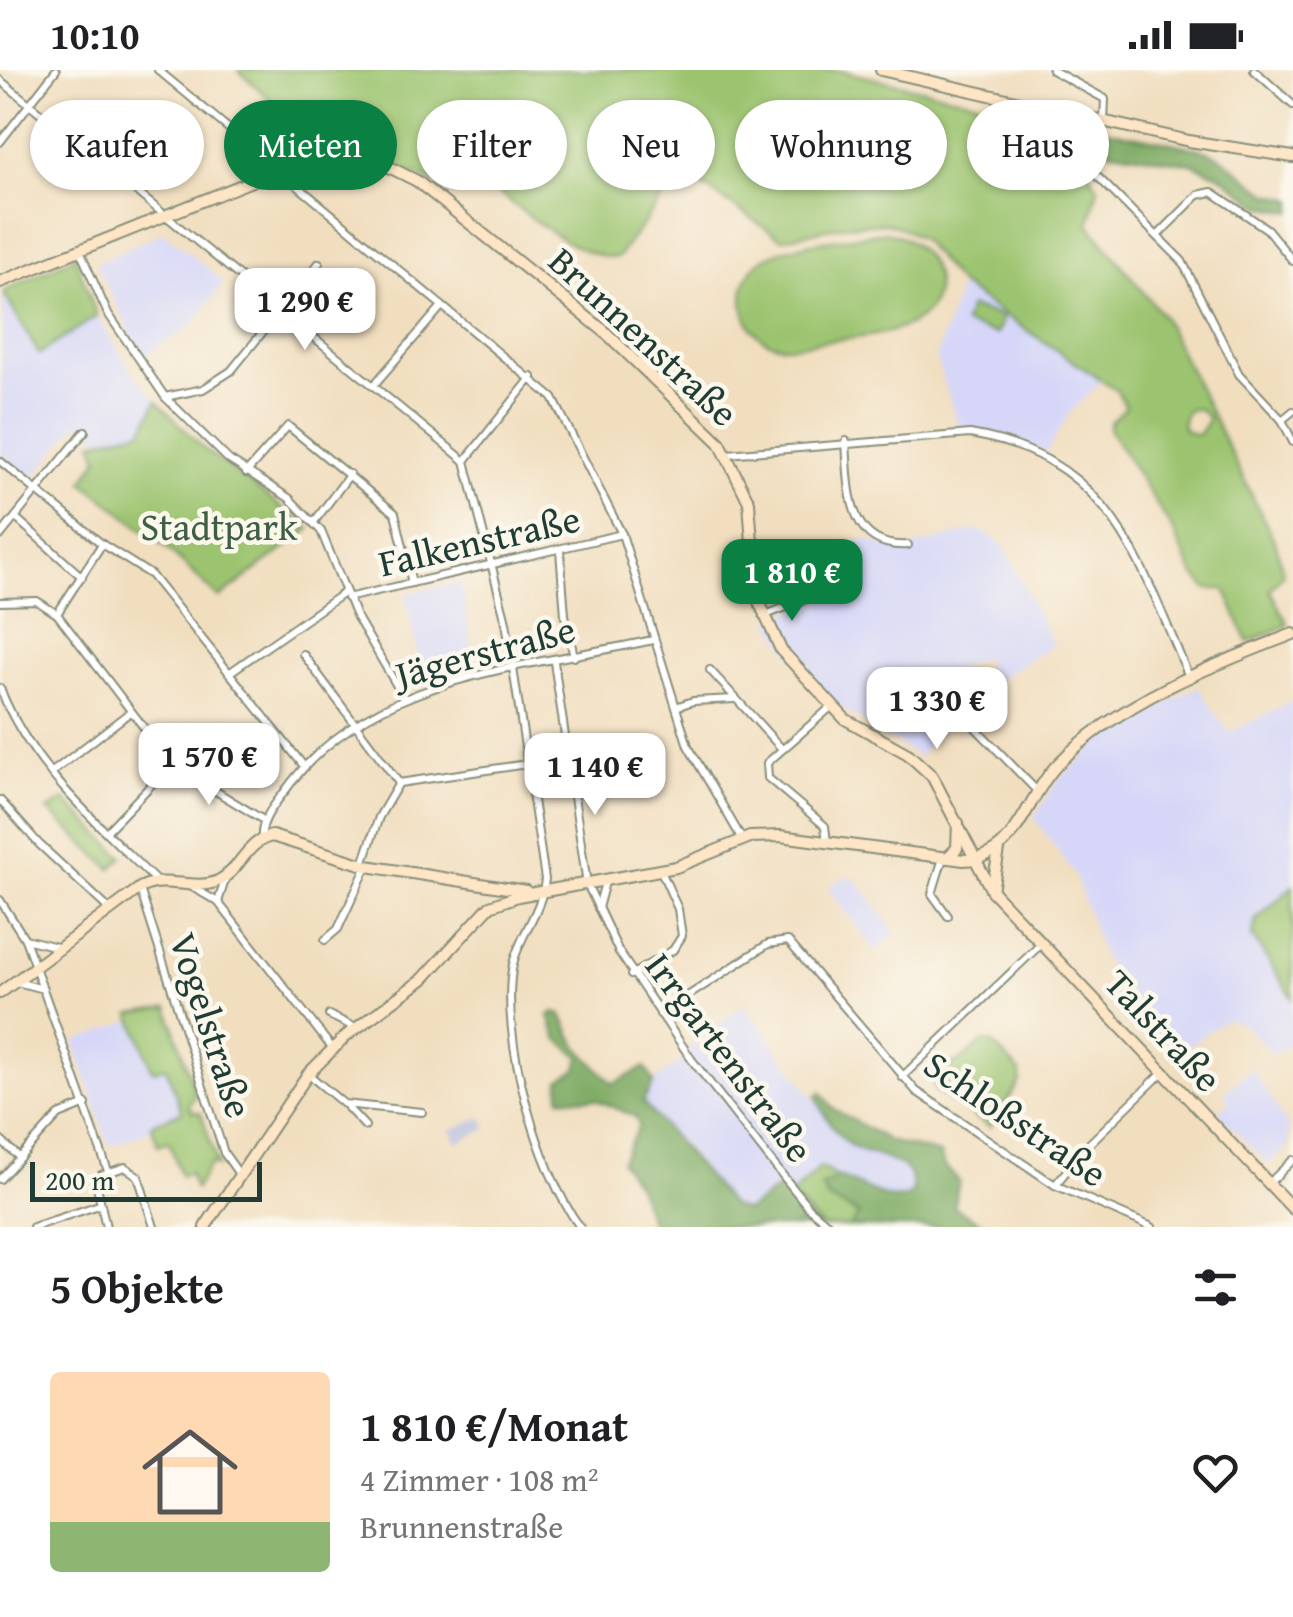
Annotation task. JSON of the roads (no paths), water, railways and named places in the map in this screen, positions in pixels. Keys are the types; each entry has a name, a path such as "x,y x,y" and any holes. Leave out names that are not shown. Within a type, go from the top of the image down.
{"street":[{"path":"0,142 56,70"},
{"path":"158,70 224,125"},
{"path":"881,70 1012,100"},
{"path":"1052,70 1105,100"},
{"path":"1254,70 1293,105"},
{"path":"0,80 465,460 493,564 514,667 542,892 514,961 516,1047 541,1154 560,1198 580,1227"},
{"path":"1109,122 1261,156 1293,158"},
{"name":"Brunnenstraße","path":"397,173 437,194 617,342 727,454 749,502 753,572 762,617 781,650 831,707 922,766 958,818 975,859"},
{"path":"1109,187 1160,234 1200,290 1239,374 1282,420 1293,442"},
{"name":"Brunnenstraße","path":"0,282 232,190"},
{"path":"302,190 532,377 560,408 622,534 692,755 742,839"},
{"path":"1160,234 1198,196 1212,192 1267,230 1293,262"},
{"path":"80,251 107,312 165,397 246,473 289,498 314,522 346,595 404,698"},
{"path":"165,397 203,388 231,371 318,264"},
{"path":"372,386 442,306"},
{"path":"465,460 532,377"},
{"path":"1282,420 1293,411"},
{"path":"246,473 286,425 396,513 412,583"},
{"path":"0,536 84,431"},
{"path":"727,454 846,441 986,437 1035,456 1087,484 1131,549 1190,680"},
{"path":"846,441 854,516 878,540 908,545"},
{"path":"0,460 102,544 150,576 303,765"},
{"path":"314,522 350,474"},
{"path":"16,517 82,577"},
{"name":"Falkenstraße","path":"228,673 346,595 622,534"},
{"path":"57,614 102,544"},
{"path":"560,550 560,582 574,657"},
{"path":"762,617 809,598"},
{"path":"0,602 37,601 57,614 80,640 129,714 176,759 265,821"},
{"path":"992,892 999,849 1036,791 1055,767 1100,728 1190,680 1293,634"},
{"name":"Jägerstraße","path":"262,838 265,821 303,765 356,726 404,698 514,667 653,640"},
{"path":"303,654 399,783"},
{"name":"Irrgartenstraße","path":"554,662 587,884 598,909 631,974 660,1014 767,1156 809,1208 832,1227"},
{"path":"710,670 782,749"},
{"path":"938,679 968,720 1036,791"},
{"path":"0,688 17,728 51,773 155,880"},
{"path":"676,707 694,701 736,699"},
{"path":"827,842 825,826 766,774 767,763 831,707"},
{"path":"51,773 129,714"},
{"path":"399,783 567,758"},
{"path":"106,832 176,759"},
{"path":"325,940 338,929 365,866 379,817 399,783"},
{"path":"0,800 39,844 110,910"},
{"path":"948,916 932,894 945,857 957,848 958,818"},
{"path":"204,1227 308,1074 332,1048 422,979 490,906 693,862 742,839 780,836 975,859 999,849"},
{"path":"0,993 140,888 155,880 215,882 262,838 290,838 365,866 542,892"},
{"name":"Talstraße","path":"975,859 992,892 1293,1208"},
{"path":"631,974 673,950 682,936 678,909 661,870"},
{"path":"218,902 230,872"},
{"path":"598,909 606,881"},
{"path":"181,883 218,902 332,1048"},
{"path":"490,886 490,906"},
{"name":"Vogelstraße","path":"140,888 224,1153 239,1174"},
{"path":"0,900 25,938 108,1171"},
{"path":"25,938 57,947"},
{"name":"Schloßstraße","path":"660,1014 773,941 788,941 902,1076 934,1103 1055,1185 1152,1227"},
{"path":"902,1076 1041,944"},
{"path":"14,982 44,989"},
{"path":"329,1015 354,1026"},
{"path":"308,1074 366,1126"},
{"path":"1055,1185 1089,1144 1162,1074"},
{"path":"0,1179 59,1114 86,1104"},
{"path":"344,1104 422,1112"},
{"path":"0,1140 18,1156"},
{"path":"1269,1183 1293,1160"},
{"path":"106,1227 96,1182 108,1171 125,1167 136,1172 154,1227"},
{"path":"33,1227 99,1205"}],"park label":[{"name":"Stadtpark","path":"219,526"}]}
